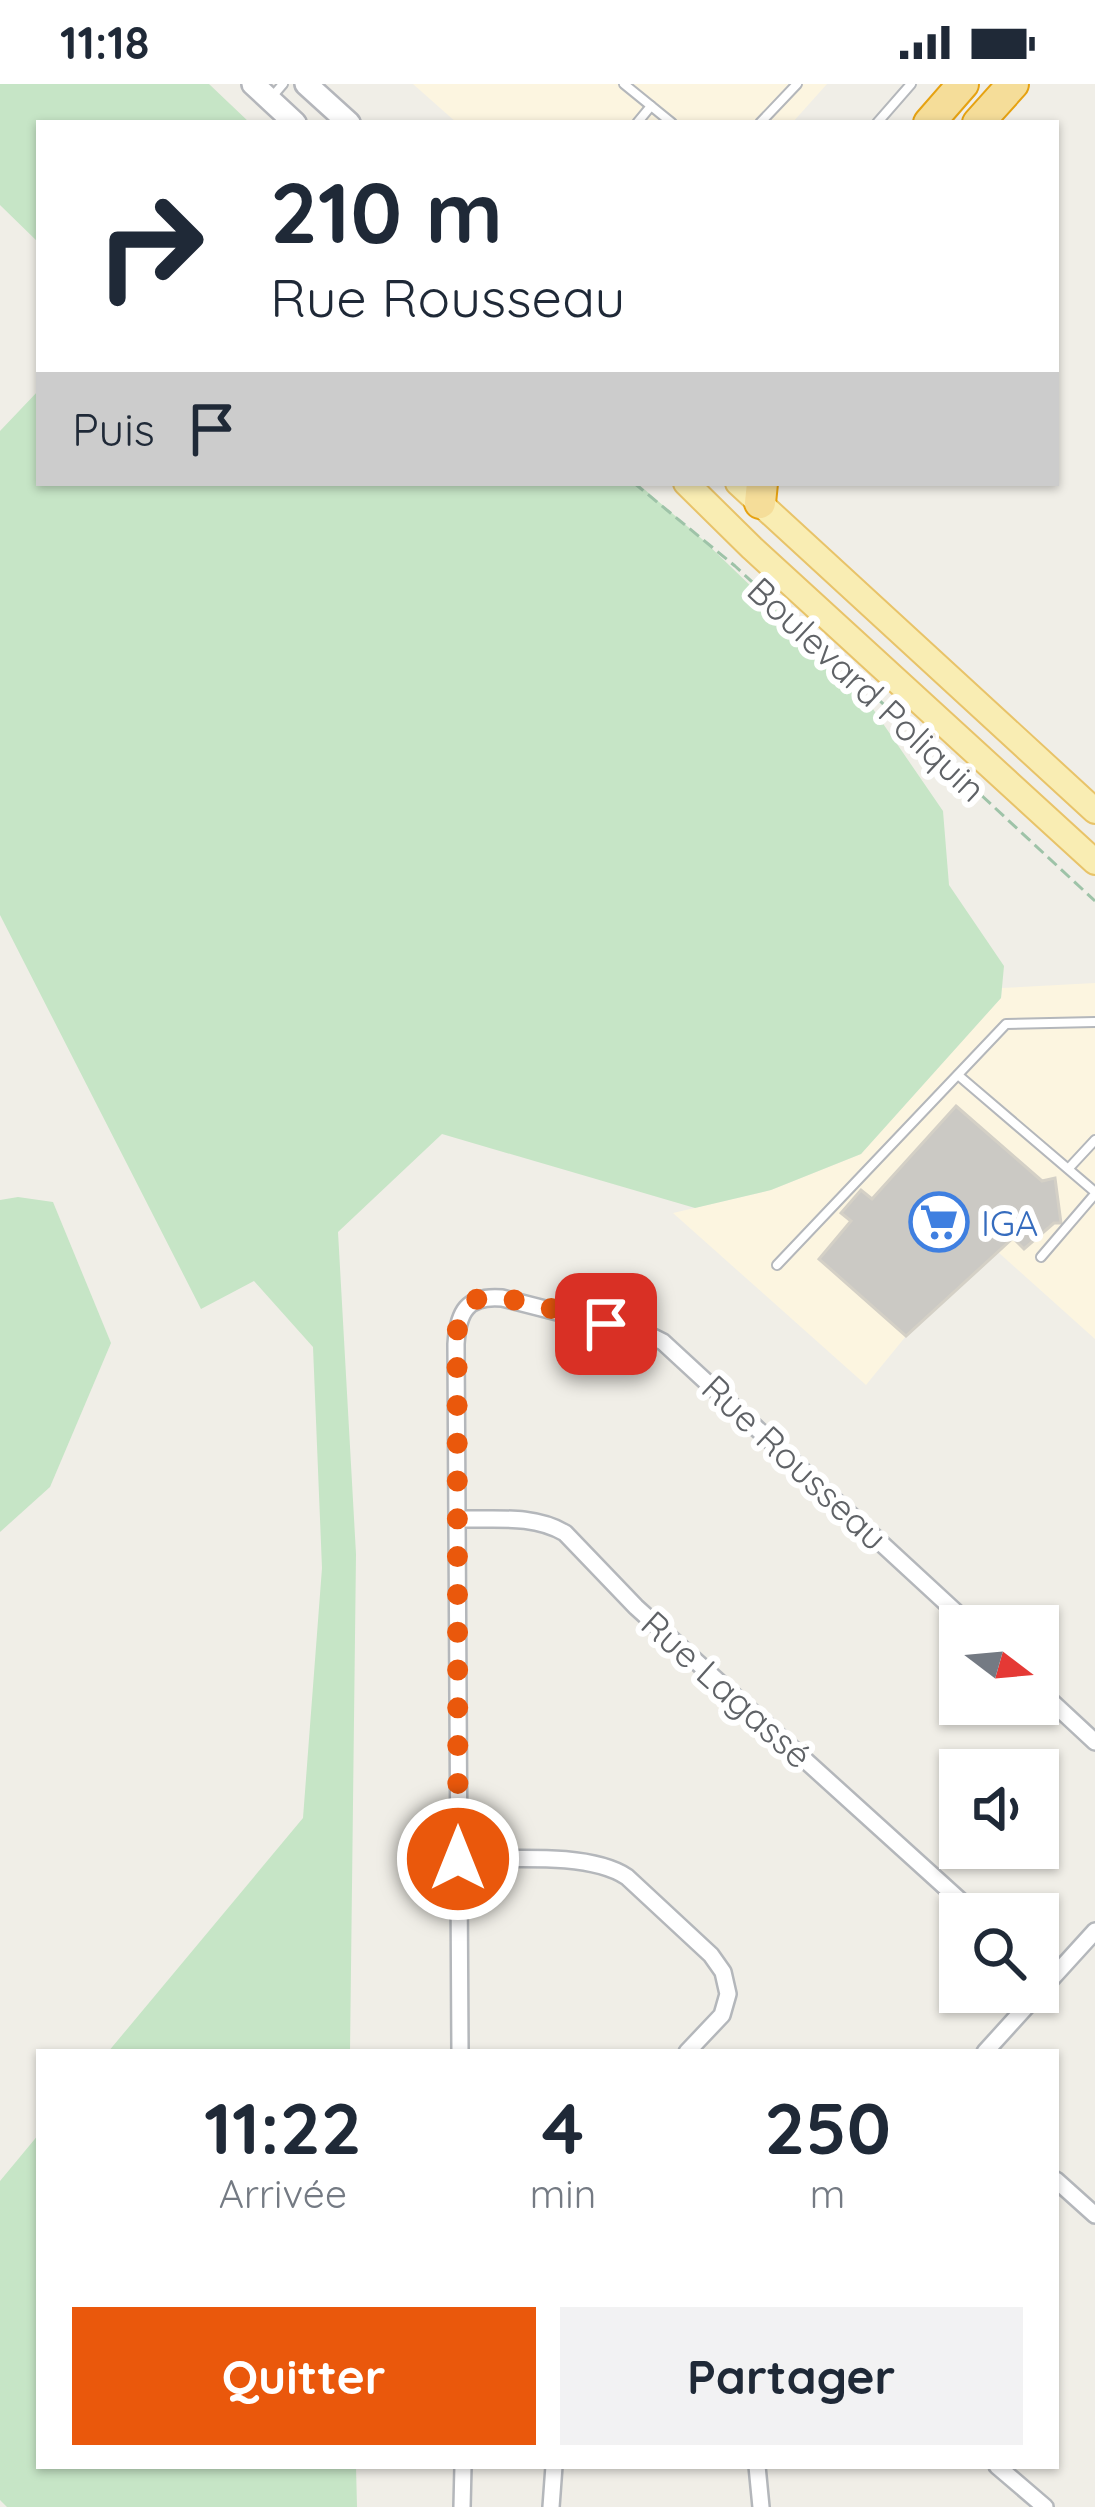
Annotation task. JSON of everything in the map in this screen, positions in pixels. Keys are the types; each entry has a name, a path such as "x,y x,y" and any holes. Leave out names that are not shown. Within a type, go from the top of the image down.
{"highway":[{"path":"932,120 964,84"},
{"path":"981,120 1013,84"}],"main road":[{"name":"Boulevard Poliquin","path":"689,486 1095,862"},
{"name":"Boulevard Poliquin","path":"754,490 1095,811"}],"street":[{"path":"306,84 346,120"},
{"path":"264,87 292,120"},
{"name":"Rue Rousseau","path":"458,1520 457,1331 465,1307 477,1298 502,1298 663,1342 948,1605"},
{"path":"458,1520 460,2049"},
{"name":"Rue Lagassé","path":"458,1520 529,1520 565,1534 636,1607 952,1893"},
{"path":"1059,1708 1095,1742"},
{"path":"458,1859 583,1861 626,1876 711,1955 723,1972 728,1994 722,2014 690,2049"},
{"path":"1059,1963 1095,1931"},
{"path":"987,2049 1015,2013"},
{"path":"1059,2183 1095,2215"},
{"path":"462,2507 463,2469"},
{"path":"551,2507 554,2469"},
{"path":"757,2469 761,2507"},
{"path":"1001,2469 1045,2507"}],"lane":[{"path":"624,84 668,120"},
{"path":"763,120 797,84"},
{"path":"880,120 911,84"},
{"path":"639,120 651,106"},
{"path":"777,1265 1006,1024 1095,1022"},
{"path":"958,1076 1095,1193 1041,1257"},
{"path":"1069,1168 1095,1140"}],"path":[{"name":"Boulevard Poliquin","path":"638,486 724,556 1095,901"}],"shaded area":[{"path":"413,84 827,84 795,120 454,120"},
{"path":"1095,983 1095,1339 998,1252 906,1336 866,1385 673,1213 771,1190 861,1154 1001,998 1002,988"}],"green space":[{"path":"0,84 209,84 247,120 36,120 36,240 0,205"},
{"path":"36,393 36,486 640,486 862,693 943,811 949,885 1004,966 1001,998 861,1154 771,1190 695,1208 442,1134 338,1232 356,1554 350,2049 110,2049 303,1818 322,1568 313,1347 254,1281 201,1309 0,915 0,431"},
{"path":"18,1197 53,1202 111,1343 50,1487 0,1532 0,1200"},
{"path":"36,2138 36,2469 356,2469 357,2507 7,2507 0,2500 0,2181"}],"building":[{"path":"956,1106 1042,1181 1055,1178 1061,1223 1054,1223 1024,1249 1013,1238 906,1336 819,1259 851,1221 841,1213 861,1190 872,1199"}],"place":[{"name":"IGA","path":"939,1222"}],"route":[{"path":"458,1859 457,1331 465,1307 488,1297 606,1324"}]}
